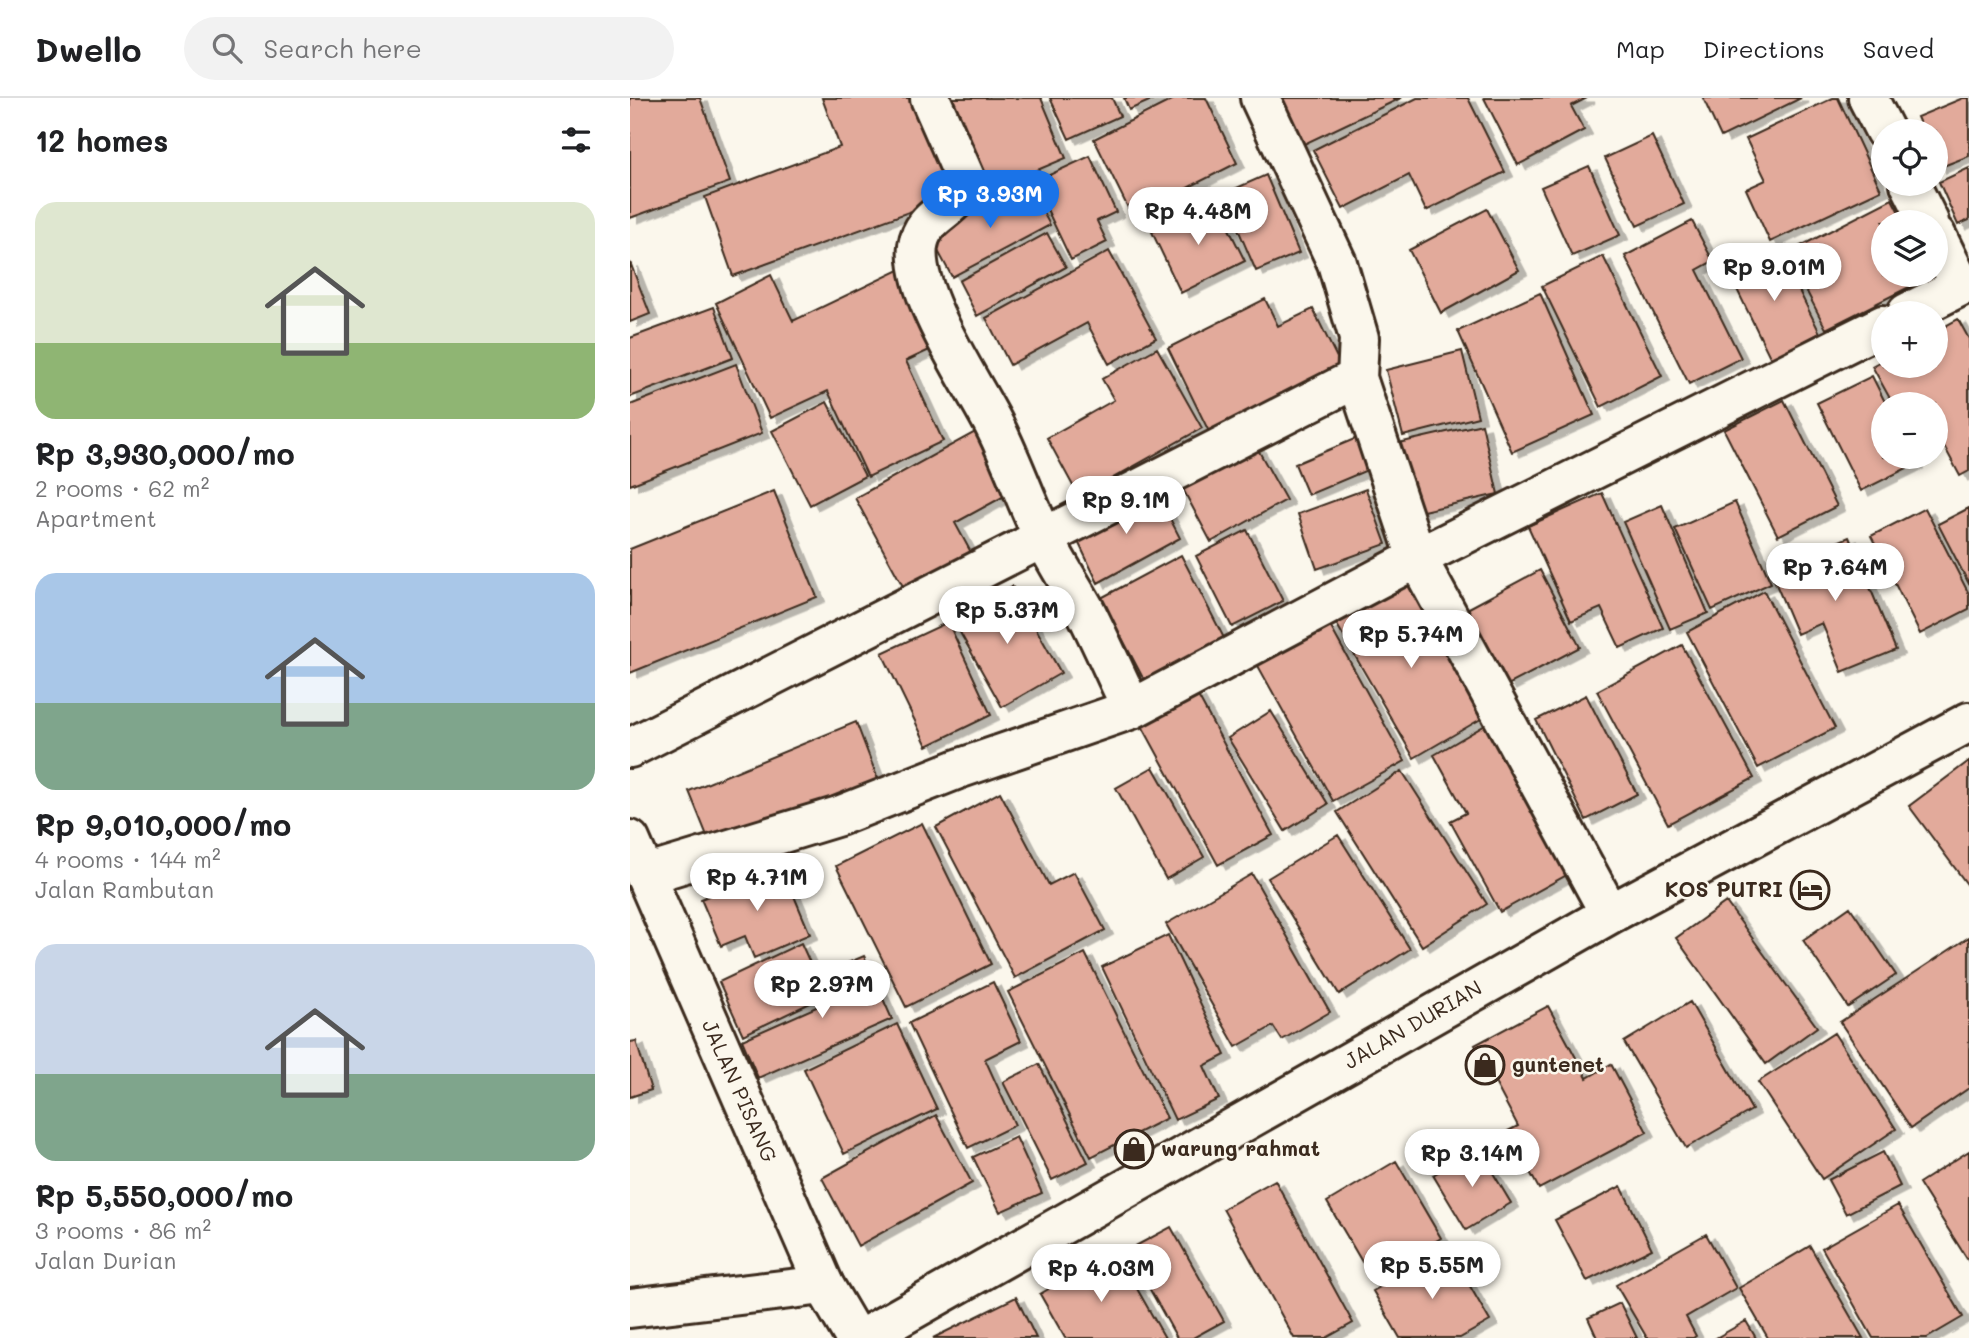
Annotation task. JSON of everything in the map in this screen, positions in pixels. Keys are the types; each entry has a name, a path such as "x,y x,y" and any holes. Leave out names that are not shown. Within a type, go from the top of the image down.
{"street":[{"path":"930,98 966,180 962,193 953,206 937,214 925,225 918,245 919,268 933,308 992,422 1043,536 1084,608 1132,709"},
{"path":"1260,98 1337,263 1359,338 1357,378 1417,558 1610,914"},
{"path":"1868,98 1879,119"},
{"path":"1932,301 1965,285 1948,256"},
{"path":"645,875 839,816 958,769 1132,709 1417,558 1871,331"},
{"path":"630,748 1357,378"},
{"name":"JALAN DURIAN","path":"863,1338 1610,914 1969,722"},
{"name":"JALAN PISANG","path":"630,840 824,1285 855,1338"},
{"path":"630,1308 824,1285"}],"building":[{"path":"630,98 700,98 730,182 630,218"},
{"path":"822,98 918,98 953,196 733,276 705,197 840,147"},
{"path":"946,98 1041,98 1066,158 985,192"},
{"path":"1050,98 1112,98 1120,116 1069,139"},
{"path":"1124,98 1156,98 1129,110"},
{"path":"1176,98 1206,98 1237,163 1132,216 1094,139"},
{"path":"1275,98 1401,98 1298,147"},
{"path":"1417,98 1468,98 1505,172 1426,211 1409,175 1343,209 1313,150"},
{"path":"1484,98 1587,98 1571,106 1584,130 1518,165"},
{"path":"1703,98 1801,98 1721,137"},
{"path":"1838,98 1871,169 1871,195 1770,242 1746,189 1766,180 1746,139"},
{"path":"1969,98 1969,156 1948,164 1948,119 1917,117"},
{"path":"1652,136 1684,204 1637,226 1605,158"},
{"path":"1090,156 1116,212 1097,221 1107,242 1071,260 1034,182"},
{"path":"1589,166 1620,235 1572,256 1541,187"},
{"path":"1969,168 1969,220 1958,225 1945,196 1948,196 1948,178"},
{"path":"1266,175 1299,253 1256,271 1223,194"},
{"path":"1028,184 1050,225 952,277 930,236"},
{"path":"1892,199 1898,210 1871,210 1871,287 1909,287 1881,301 1871,301 1871,306 1826,329 1787,253"},
{"path":"1215,201 1245,261 1181,293 1152,232"},
{"path":"1487,209 1519,270 1441,313 1409,250"},
{"path":"1692,221 1713,261 1697,270 1741,358 1689,384 1625,256"},
{"path":"1047,233 1066,267 977,316 959,281"},
{"path":"1778,248 1820,333 1771,359 1729,273"},
{"path":"1109,251 1156,338 1109,364 1087,323 1010,365 986,318"},
{"path":"1603,256 1662,376 1601,407 1542,286"},
{"path":"630,262 650,314 630,322"},
{"path":"901,269 938,346 906,361 943,441 868,477 828,391 770,418 716,303 771,275 793,321"},
{"path":"1540,293 1594,415 1512,452 1458,331"},
{"path":"1265,299 1278,326 1313,309 1345,374 1213,440 1168,348"},
{"path":"714,307 733,358 630,397 630,338"},
{"path":"1958,319 1969,339 1969,471 1960,476 1948,454 1948,392 1886,392 1879,378 1948,378 1948,324"},
{"path":"1157,348 1202,428 1079,497 1047,438 1114,400 1102,379"},
{"path":"1462,351 1478,417 1403,436 1386,370"},
{"path":"736,364 762,433 630,485 630,405"},
{"path":"1871,376 1880,392 1871,392 1871,469 1905,469 1861,491 1817,403"},
{"path":"1784,400 1837,506 1778,536 1724,430"},
{"path":"827,402 865,476 810,505 772,431"},
{"path":"1482,424 1498,494 1410,514 1394,444"},
{"path":"977,431 1010,493 955,523 973,556 906,592 855,498"},
{"path":"1251,437 1286,500 1211,542 1177,478"},
{"path":"1359,437 1372,468 1308,495 1295,464"},
{"path":"1366,489 1386,544 1317,569 1298,514"},
{"path":"774,491 817,597 630,673 630,549"},
{"path":"1156,491 1180,538 1098,583 1072,529"},
{"path":"1602,493 1663,628 1620,648 1601,608 1571,621 1528,526"},
{"path":"1735,502 1771,583 1712,610 1675,529"},
{"path":"1662,505 1708,613 1670,629 1623,522"},
{"path":"1925,508 1969,594 1969,609 1920,634 1871,536"},
{"path":"1969,508 1969,584 1938,524"},
{"path":"1247,530 1283,601 1232,627 1196,556"},
{"path":"1849,537 1896,650 1842,672 1822,623 1797,634 1770,570"},
{"path":"1181,555 1224,638 1144,680 1101,598"},
{"path":"1540,570 1580,647 1508,685 1467,609"},
{"path":"1408,581 1486,716 1414,758 1336,623"},
{"path":"1012,586 1061,673 1002,707 953,620"},
{"path":"1764,591 1835,728 1758,768 1687,632"},
{"path":"948,622 991,715 927,746 882,653"},
{"path":"1329,624 1405,761 1333,801 1257,664"},
{"path":"1682,645 1754,778 1668,824 1597,691"},
{"path":"1197,694 1273,835 1218,865 1141,724"},
{"path":"1586,695 1637,794 1586,820 1536,720"},
{"path":"1271,711 1328,804 1285,831 1228,738"},
{"path":"856,722 886,800 720,868 689,791"},
{"path":"1489,723 1572,872 1500,912 1450,821 1466,813 1434,755"},
{"path":"1969,761 1969,887 1909,806"},
{"path":"1153,767 1204,857 1166,879 1116,788"},
{"path":"1402,771 1487,904 1422,946 1337,812"},
{"path":"1000,792 1049,885 1074,872 1105,930 1015,978 936,827"},
{"path":"922,823 991,964 906,1007 836,866"},
{"path":"1338,835 1410,949 1339,994 1268,878"},
{"path":"781,865 810,934 754,958 745,936 721,946 701,899"},
{"path":"1252,874 1330,1012 1282,1040 1273,1026 1236,1047 1166,924"},
{"path":"1726,902 1817,1027 1766,1064 1676,938"},
{"path":"1850,907 1896,975 1848,1007 1803,940"},
{"path":"1168,935 1225,1055 1204,1066 1219,1099 1175,1120 1102,967"},
{"path":"1969,937 1969,1088 1911,1128 1840,1022"},
{"path":"801,943 825,996 743,1035 719,982"},
{"path":"1085,953 1167,1118 1091,1157 1008,992"},
{"path":"864,956 892,1019 758,1078 742,1040 830,1001 819,975"},
{"path":"993,982 1021,1041 985,1059 1015,1125 968,1148 909,1023"},
{"path":"1690,1002 1752,1110 1686,1148 1624,1042"},
{"path":"1548,1006 1587,1078 1611,1064 1647,1132 1539,1189 1508,1131 1518,1126 1475,1045"},
{"path":"897,1024 937,1109 844,1154 804,1069"},
{"path":"1834,1033 1896,1129 1822,1179 1758,1082"},
{"path":"636,1041 651,1090 630,1097 630,1042"},
{"path":"1039,1064 1088,1162 1052,1180 1003,1082"},
{"path":"936,1115 972,1183 858,1246 822,1178"},
{"path":"1016,1137 1042,1193 1000,1212 973,1157"},
{"path":"1478,1148 1511,1203 1466,1230 1433,1175"},
{"path":"1969,1151 1969,1262 1919,1183"},
{"path":"1883,1152 1900,1186 1846,1214 1828,1180"},
{"path":"1396,1161 1441,1238 1372,1279 1327,1202"},
{"path":"1275,1180 1353,1323 1326,1338 1294,1338 1223,1209"},
{"path":"1621,1186 1652,1249 1587,1281 1555,1220"},
{"path":"1898,1205 1963,1317 1927,1338 1873,1338 1822,1248"},
{"path":"1171,1227 1224,1321 1193,1338 1177,1338 1128,1250"},
{"path":"1706,1234 1736,1288 1686,1317 1696,1336 1693,1338 1647,1338 1616,1285"},
{"path":"1810,1246 1863,1338 1768,1338 1739,1288"},
{"path":"1448,1248 1490,1321 1460,1338 1400,1338 1373,1291"},
{"path":"1115,1250 1165,1338 1065,1338 1040,1294"},
{"path":"1016,1297 1036,1338 933,1338"},
{"path":"1620,1303 1637,1338 1597,1338 1588,1318"},
{"path":"1746,1321 1756,1338 1716,1338"}],"place":[{"name":"KOS PUTRI","path":"1810,890"},
{"name":"guntenet","path":"1485,1065"},
{"name":"warung rahmat","path":"1134,1149"}]}
